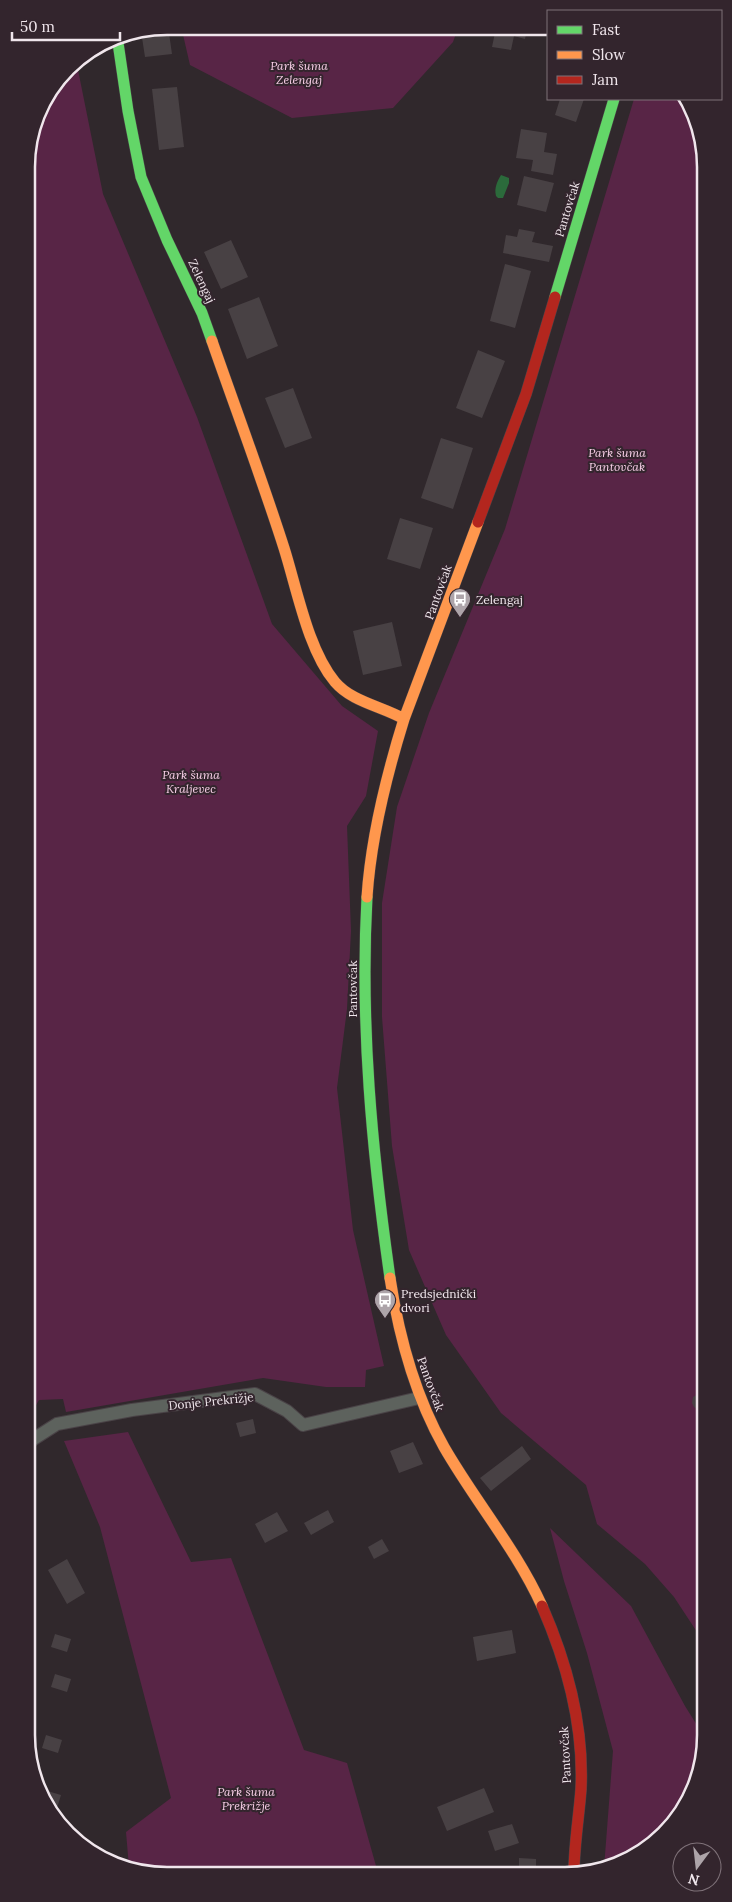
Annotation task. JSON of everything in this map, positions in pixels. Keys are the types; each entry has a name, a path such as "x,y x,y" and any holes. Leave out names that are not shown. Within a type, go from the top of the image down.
{"main road":[{"name":"Zelengaj","path":"118,45 141,177 167,240 202,313 284,547 309,630 322,664 335,682 348,695 390,711 404,719"},
{"name":"Pantovčak","path":"574,1866 581,1749 569,1680 556,1641 532,1586 459,1474 435,1431 419,1398 403,1343 385,1245 370,1111 366,1050 366,917 372,847 379,807 404,719 526,394 614,100"}],"street":[{"name":"Donje Prekrižje","path":"35,1438 57,1424 132,1410 255,1394 287,1411 303,1425 419,1398"}],"green space":[{"name":"Park šuma Zelengaj","path":"183,35 456,35 453,42 393,108 292,118 190,65"},
{"name":"Park šuma Kraljevec","path":"78,70 103,194 197,417 272,624 342,706 378,731 366,796 347,826 351,931 347,1009 337,1088 353,1230 384,1366 366,1370 365,1387 326,1387 263,1378 66,1412 63,1399 39,1400 35,1407 35,159 45,117 57,94"},
{"name":"Park šuma Pantovčak","path":"634,100 678,100 692,133 697,167 697,1632 674,1597 645,1564 597,1524 586,1485 501,1413 446,1335 409,1250 392,1146 382,1017 382,903 397,807 429,713 505,529"},
{"name":"Park šuma Prekrižje","path":"128,1432 191,1562 231,1558 304,1750 347,1763 376,1867 167,1867 150,1866 128,1861 126,1832 171,1798 100,1527 64,1441"},
{"path":"550,1528 631,1606 697,1725 697,1743 692,1769 687,1785 670,1815 652,1834 638,1845 605,1860 613,1751 587,1653 564,1581"}],"shaded area":[{"path":"501,175 509,178 509,183 503,198 498,198 495,193"}],"building":[{"path":"169,35 172,54 145,57 142,38"},
{"path":"495,35 526,35 525,39 514,36 511,50 492,47"},
{"path":"177,87 184,147 159,150 152,89"},
{"path":"560,100 584,100 576,122 555,115"},
{"path":"521,129 547,133 544,152 557,154 553,175 531,171 533,160 516,158"},
{"path":"524,176 554,183 546,212 517,205"},
{"path":"519,229 535,232 532,242 553,246 549,262 503,253 506,235 517,237"},
{"path":"231,240 248,277 221,289 204,252"},
{"path":"505,264 531,271 515,328 490,321"},
{"path":"259,297 278,346 247,359 228,309"},
{"path":"478,350 505,361 482,418 456,408"},
{"path":"293,388 312,438 285,448 265,398"},
{"path":"441,438 473,448 453,509 421,498"},
{"path":"400,518 433,528 420,569 387,559"},
{"path":"392,622 402,666 363,675 353,631"},
{"path":"697,1395 697,1409 692,1403 693,1397"},
{"path":"253,1419 256,1433 240,1437 236,1423"},
{"path":"413,1442 423,1464 399,1473 390,1451"},
{"path":"522,1446 531,1459 491,1491 480,1478"},
{"path":"328,1510 334,1522 311,1535 304,1523"},
{"path":"277,1512 288,1531 265,1543 255,1524"},
{"path":"382,1539 389,1551 374,1559 368,1547"},
{"path":"67,1559 85,1593 67,1604 48,1570"},
{"path":"512,1630 516,1653 477,1661 473,1637"},
{"path":"55,1634 71,1639 67,1652 51,1647"},
{"path":"55,1674 71,1679 67,1692 51,1687"},
{"path":"46,1735 62,1740 58,1753 42,1748"},
{"path":"484,1788 494,1812 447,1831 437,1807"},
{"path":"48,1791 61,1795 57,1807"},
{"path":"512,1824 519,1843 495,1851 488,1831"},
{"path":"519,1858 536,1859 536,1867 519,1867"}],"traffic: fast":[{"path":"118,45 128,111 141,177 167,240 202,313 212,341"},
{"path":"555,297 614,100"},
{"path":"367,897 365,945 366,1040 373,1135 390,1278"}],"traffic: slow":[{"path":"212,341 267,496 304,618 317,653 335,682 342,689 358,699 404,719"},
{"path":"367,897 376,829 397,741 478,522"},
{"path":"390,1278 398,1322 409,1365 433,1427 456,1467 508,1545 542,1606"}],"traffic: jam":[{"path":"478,522 526,394 555,297"},
{"path":"542,1606 566,1672 577,1718 580,1741 581,1789 574,1866"}],"place":[{"name":"Zelengaj","path":"460,618"},
{"name":"Predsjednički dvori","path":"385,1319"}]}
